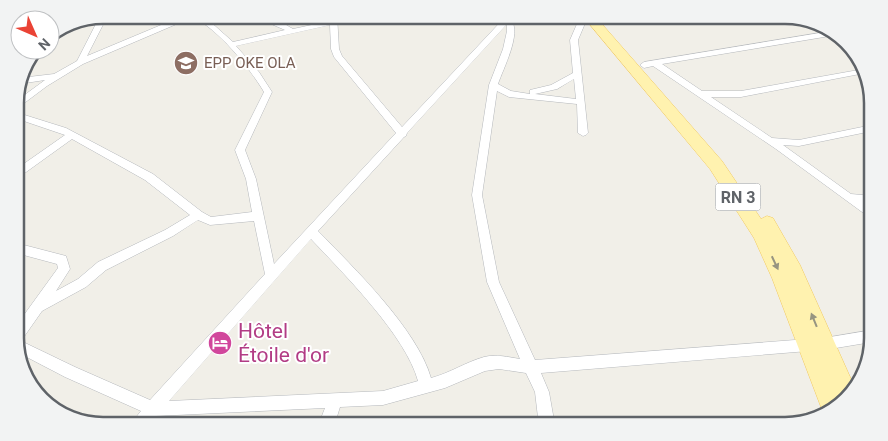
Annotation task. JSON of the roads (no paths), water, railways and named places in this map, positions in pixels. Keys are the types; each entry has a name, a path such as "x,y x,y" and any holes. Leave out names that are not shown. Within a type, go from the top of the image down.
{"main road":[{"name":"RN 3","path":"600,24 716,165 738,198 762,235 816,344 843,392"},
{"name":"RN 3","path":"602,24 650,64 748,192 791,265 816,344 832,402"}],"street":[{"path":"80,62 99,24"},
{"path":"24,100 58,74 80,62 170,24"},
{"path":"210,24 231,45 268,92 240,150 251,179 271,276"},
{"path":"278,24 290,30"},
{"path":"231,45 312,24"},
{"path":"334,24 338,57 402,134"},
{"path":"146,417 271,276 503,24"},
{"path":"510,24 507,49 492,84 491,104 483,146 477,195 494,282 542,392 546,417"},
{"path":"581,24 574,40 581,102 582,133"},
{"path":"650,64 825,35"},
{"path":"650,64 702,94 737,120 771,141 864,210"},
{"path":"702,94 741,94 858,71"},
{"path":"27,80 58,74"},
{"path":"522,94 548,90 577,74"},
{"path":"492,84 509,94"},
{"path":"491,104 509,94 581,102"},
{"path":"24,118 64,130 149,177 198,215 210,220 258,216"},
{"path":"771,141 799,143 864,130"},
{"path":"24,170 72,135"},
{"path":"790,154 799,143"},
{"path":"847,198 864,199"},
{"path":"37,307 82,283 102,266 169,233 198,215"},
{"path":"312,231 386,314 411,348 424,370 427,387"},
{"path":"24,250 62,260 64,269 24,326"},
{"path":"24,349 70,372 154,409 334,402 383,398 427,387 484,364 499,362 530,367 816,344 864,337"},
{"path":"329,417 334,402"}],"place":[{"name":"EPP OKE OLA","path":"186,63"},
{"name":"Hôtel Étoile d'or","path":"220,343"}]}
